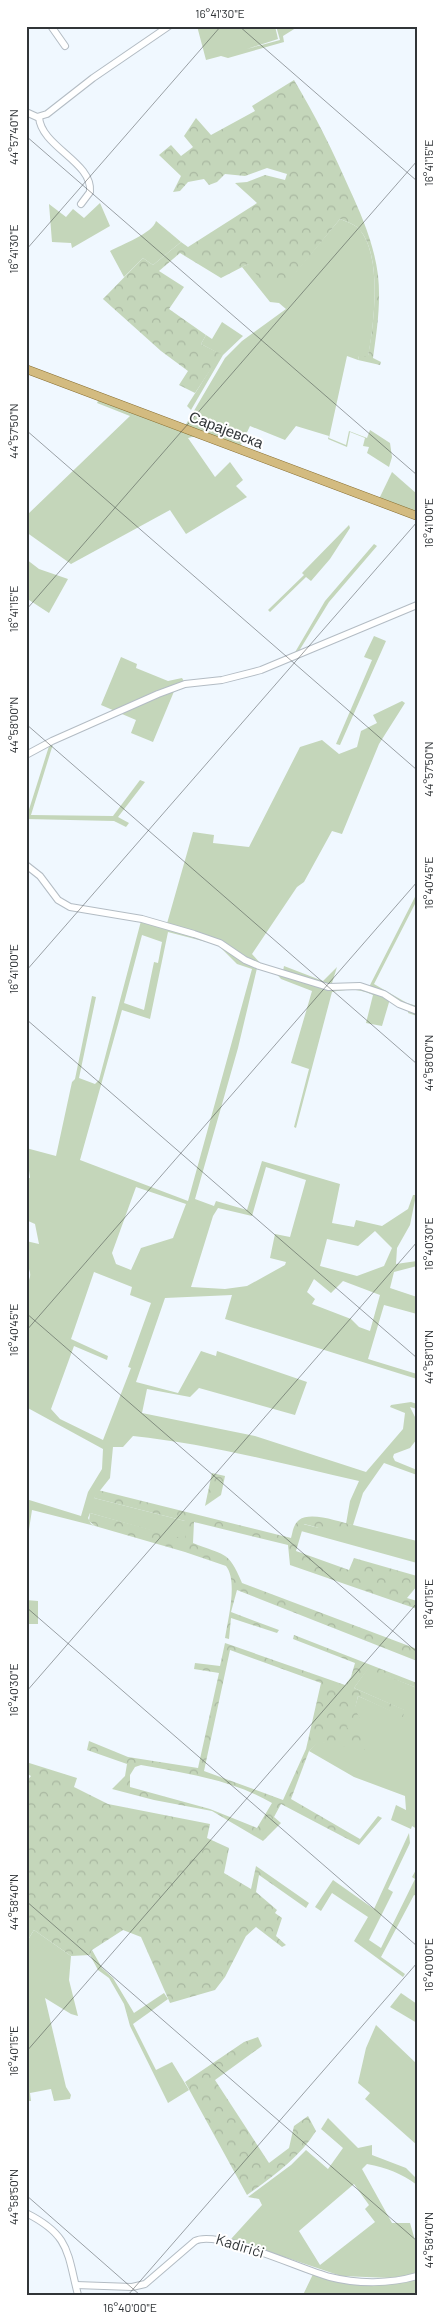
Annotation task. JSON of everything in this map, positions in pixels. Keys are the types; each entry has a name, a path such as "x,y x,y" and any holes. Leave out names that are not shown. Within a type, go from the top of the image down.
{"main road":[{"name":"Сарајевска","path":"26,369 417,516"}],"street":[{"path":"51,26 65,46"},
{"path":"26,112 39,117 47,114 93,78 169,26"},
{"path":"39,117 41,130 89,179 90,192 81,204"},
{"path":"26,755 52,741 158,694 185,684 222,680 256,671 417,605"},
{"path":"26,865 40,876 58,900 70,907 142,919 194,934 220,943 245,960 259,966 328,987 360,986 384,994 399,1004 417,1011"},
{"path":"26,2213 50,2228 64,2244 78,2295"},
{"name":"Kadirići","path":"76,2285 132,2287 145,2284 195,2241 204,2237 226,2241 338,2279 384,2281 417,2276"}],"green space":[{"path":"197,26 275,26 278,39 247,49 280,40 276,26 299,26 283,36 284,42 228,58 221,56 206,60"},
{"path":"294,80 337,160 367,230 378,275 379,296 373,358 381,362 380,365 358,360 359,356 368,356 374,308 374,271 366,239 358,228 340,219 290,280 262,281 248,264 221,278 180,253 159,271 184,287 169,309 206,335 201,344 221,354 195,393 179,385 188,371 161,351 103,299 143,258 153,265 181,242 188,247 257,203 235,183 247,182 265,175 285,180 287,174 267,168 245,176 225,174 217,182 209,185 204,179 188,182 180,191 173,192 181,176 159,155 171,145 181,156 193,147 184,136 196,118 211,135 255,111 252,106"},
{"path":"100,203 110,226 72,248 71,243 52,242 49,204 66,217 73,209 84,218"},
{"path":"340,219 358,228 366,239 374,271 375,290 368,357 359,356 358,360 347,356 329,438 346,445 349,431 367,438 370,430 390,443 392,457 389,467 367,453 369,447 363,446 365,438 350,432 347,447 328,439 329,436 296,426 285,440 250,426 240,447 185,426 225,358 242,341 286,309 279,303 270,302 242,267 248,264 289,280"},
{"path":"156,221 181,242 153,265 143,258 124,277 110,251 143,234"},
{"path":"222,322 243,336 223,355 191,410 187,406 220,354 201,344 206,335 212,339"},
{"path":"99,399 196,436 188,438 215,477 230,462 243,480 236,486 247,497 186,534 170,510 71,564 26,532 26,516 130,416 97,403"},
{"path":"392,472 417,494 416,513 379,499"},
{"path":"349,525 350,528 330,559 311,581 306,577 270,612 268,610 304,575 302,573"},
{"path":"374,544 377,546 329,602 299,651 294,654 325,601"},
{"path":"26,559 39,569 68,579 49,613 26,598"},
{"path":"374,636 386,641 340,745 336,744 372,660 364,657"},
{"path":"121,657 137,664 136,668 168,681 182,678 186,685 175,689 153,742 131,733 136,720 101,705"},
{"path":"402,701 405,703 379,744 342,834 332,831 304,882 297,887 252,954 262,965 258,964 238,1048 195,1199 214,1206 216,1201 247,1210 262,1161 340,1184 332,1223 354,1227 356,1220 382,1226 408,1209 413,1195 416,1195 410,1225 397,1248 396,1264 417,1261 417,1266 394,1272 390,1288 417,1297 417,1314 384,1305 368,1359 417,1374 417,1379 225,1319 232,1295 165,1298 136,1382 178,1393 201,1351 216,1356 217,1351 307,1382 295,1415 199,1388 190,1397 147,1389 142,1413 255,1436 366,1472 403,1429 405,1413 390,1407 391,1405 411,1402 417,1404 417,1409 410,1407 417,1421 417,1439 410,1448 394,1454 393,1457 395,1461 417,1470 417,1475 384,1463 363,1493 353,1525 417,1541 417,1563 301,1531 303,1524 319,1528 352,1525 346,1524 350,1501 359,1481 218,1449 133,1436 123,1447 113,1447 110,1478 94,1498 185,1521 185,1540 90,1513 88,1518 91,1524 95,1526 32,1510 26,1549 26,1499 81,1516 88,1492 102,1469 103,1449 26,1407 26,1285 30,1271 26,1262 26,1241 39,1244 35,1224 26,1220 26,1177 30,1178 26,1148 56,1156 72,1082 75,1079 92,996 96,997 79,1078 95,1084 99,1080 141,921 166,927 193,832 214,835 213,843 249,847 300,747 322,740 339,754 357,747 361,731 377,723 373,715","holes":["168,932 218,945 237,964 252,969 188,1201 80,1160 122,1010 150,1019","142,935 162,942 158,963 154,962 144,1010 124,1003","266,1167 306,1180 290,1237 275,1234 270,1258 286,1262 285,1265 247,1286 225,1289 191,1287 213,1216 218,1208 252,1216","136,1187 186,1204 173,1238 141,1248 131,1270 116,1264 112,1253","375,1231 392,1248 384,1266 357,1276 320,1266 327,1239 358,1246","94,1272 132,1287 130,1295 151,1303 128,1367 131,1368 103,1440 60,1419 51,1409 74,1346 107,1360 108,1356 71,1339","314,1279 331,1293 343,1281 380,1295 370,1331 359,1327 351,1319 312,1304 315,1299 307,1292"]},
{"path":"54,741 31,815 113,816 140,780 145,782 118,817 129,823 126,827 114,821 26,819 50,743"},
{"path":"417,893 417,900 374,984 407,1003 417,1006 417,1016 408,1013 409,1009 390,999 382,1026 366,1023 373,995 352,990 332,992 296,1128 294,1127 309,1069 291,1063 312,991 281,979 273,970 283,971 284,966 323,981 337,967 332,983 339,986 369,987"},
{"path":"212,1473 225,1476 221,1495 205,1506"},
{"path":"98,1490 291,1538 296,1524 304,1518 318,1517 353,1525 335,1531 304,1524 296,1551 349,1570 354,1558 417,1576 417,1586 407,1598 417,1601 417,1609 290,1565 288,1545 194,1522 193,1543 218,1552 229,1559 242,1583 417,1649 417,1661 237,1590 231,1612 279,1630 277,1633 231,1618 229,1639 225,1638 232,1590 230,1573 226,1566 95,1526 89,1521 90,1513 185,1539 185,1521 94,1498"},
{"path":"26,1600 38,1601 38,1624 26,1624"},
{"path":"294,1635 417,1683 417,1688 368,1669 354,1688 405,1710 403,1717 358,1696 355,1709 361,1721 346,1727 364,1735 365,1750 319,1742 309,1751 291,1799 360,1839 378,1816 382,1818 359,1845 281,1804 274,1817 281,1823 263,1841 212,1811 154,1800 112,1789 125,1776 127,1764 87,1750 89,1741 128,1757 198,1768 219,1673 194,1669 195,1663 220,1666 225,1643 345,1685 351,1677 355,1663 293,1639","holes":["230,1650 321,1683 306,1749 283,1800 204,1771","141,1765 192,1774 225,1783 241,1788 272,1803 257,1828 210,1809 130,1787 130,1775 135,1767"]},
{"path":"368,1668 417,1688 417,1829 412,1826 411,1829 391,1820 396,1805 406,1810 405,1796 354,1777 309,1751 319,1741 327,1743 343,1727 354,1711 358,1696 403,1716 404,1710 354,1688"},
{"path":"26,1762 77,1778 74,1787 108,1804 210,1824 207,1838 229,1848 224,1873 251,1889 256,1866 309,1903 306,1908 259,1875 256,1892 277,1910 275,1913 282,1918 276,1936 286,1945 282,1947 256,1927 246,1936 225,1977 215,1990 170,2003 141,1937 123,1930 92,1950 90,1955 71,1956 34,1930 29,1938 26,1935 26,1782 31,1776 26,1773"},
{"path":"409,1833 410,1843 388,1889 393,1892 369,1940 381,1948 415,1879 412,1877 417,1868 417,1896 414,1895 381,1957 405,1974 403,1977 354,1941 368,1917 332,1893 321,1911 315,1907 333,1880 374,1909"},
{"path":"34,1930 71,1956 69,1980 78,2016 71,2014 45,1998 66,2087 71,2095 70,2099 54,2101 51,2089 30,2093 31,2101 26,2101 26,1943"},
{"path":"92,1950 102,1968 113,1978 134,2013 164,1993 168,1999 133,2024 156,2070 172,2062 189,2090 168,2103 130,2026 124,2004 109,1978 98,1970 90,1955"},
{"path":"401,1993 417,2004 417,2023 390,2007"},
{"path":"376,2025 417,2064 417,2145 365,2099 370,2093 358,2083 366,2048"},
{"path":"258,2037 262,2046 215,2080 269,2163 289,2148 294,2126 308,2116 316,2131 302,2150 247,2195 185,2082 244,2042"},
{"path":"328,2118 358,2148 372,2145 372,2155 406,2168 417,2179 417,2185 399,2174 381,2167 367,2164 362,2169 392,2223 410,2223 417,2247 417,2274 390,2278 341,2276 231,2239 262,2205 259,2199 248,2197 291,2165 306,2150 328,2169 343,2148 321,2129","holes":["354,2184 369,2205 365,2209 375,2222 320,2265 299,2231"]},
{"path":"314,2272 359,2282 417,2277 417,2295 303,2295"}]}
